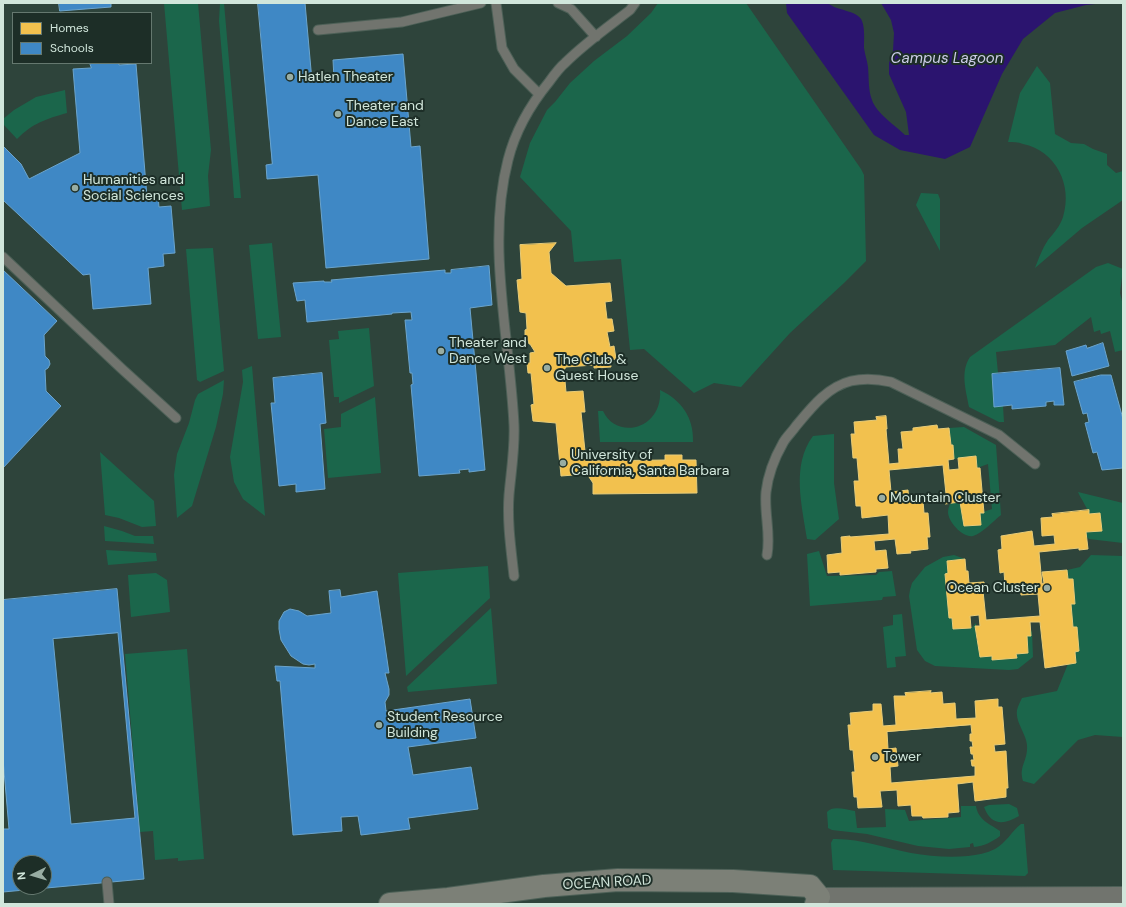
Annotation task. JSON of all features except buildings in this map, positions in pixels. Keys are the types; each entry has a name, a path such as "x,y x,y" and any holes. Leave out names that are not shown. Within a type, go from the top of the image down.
{"street":[{"name":"OCEAN ROAD","path":"390,904 448,899 544,886 618,880 733,881 810,886 817,901 1123,896"}],"lane":[{"path":"318,30 402,22 481,3"},
{"path":"496,3 502,48 514,69 539,94"},
{"path":"558,3 571,9 596,37"},
{"path":"514,576 508,513 514,425 499,254 501,190 508,159 517,136 527,113 539,94 565,63 630,10 635,3"},
{"path":"3,257 176,418"},
{"path":"767,555 769,541 766,519 766,491 772,467 783,442 815,403 833,389 851,381 871,378 891,382 999,435 1035,464"},
{"path":"108,882 109,904"}],"green space":[{"path":"164,3 198,3 211,150 208,176 210,206 182,210"},
{"path":"220,3 224,3 241,198 234,198 219,21"},
{"path":"658,3 746,3 864,175 866,261 790,333 741,387 714,383 694,393 644,349 630,350 621,259 574,262 571,231 520,177 530,143 547,110 570,83 594,61 627,36 651,13"},
{"path":"1037,66 1050,83 1055,134 1071,143 1084,144 1107,154 1107,165 1116,173 1123,171 1123,200 1082,228 1035,268 1046,243 1057,229 1063,217 1066,205 1066,193 1063,182 1059,171 1053,162 1045,154 1035,148 1019,143 1008,142 1020,93"},
{"path":"65,90 67,113 40,122 17,139 3,124 3,119 14,110 36,97"},
{"path":"921,193 938,194 940,199 940,251 916,205"},
{"path":"272,243 281,337 258,339 249,245"},
{"path":"213,248 224,371 200,382 197,380 186,249"},
{"path":"1108,263 1123,269 1120,293 1123,305 1123,350 1115,352 1110,331 1101,334 1100,330 1094,332 1091,317 1055,345 996,352 998,373 992,374 994,406 1003,406 1004,422 999,422 969,407 964,375 970,357 1096,267"},
{"path":"369,328 374,386 339,403 339,397 334,397 329,340 339,339 338,331"},
{"path":"252,366 265,516 243,499 234,482 230,457 243,382 242,370"},
{"path":"224,380 223,394 216,427 192,506 177,518 174,475 177,454 189,423 195,400 198,394"},
{"path":"660,390 674,399 685,410 689,417 693,433 693,442 600,442 598,411 603,411 610,420 618,426 628,428 638,426 647,422 654,414 659,403"},
{"path":"375,397 381,473 328,478 324,429 341,427 341,414"},
{"path":"964,427 996,445 1001,515 984,530 973,536 969,536 961,532 953,525 948,512 952,500 960,502 964,526 981,525 980,513 992,509 988,464 977,468 976,456 954,459 953,445 951,445 949,428"},
{"path":"834,434 834,483 839,519 815,540 807,539 800,486 802,460 806,447 813,436"},
{"path":"100,452 154,501 156,526 142,527 119,518 105,515"},
{"path":"1078,492 1123,503 1123,543 1089,539 1087,537 1086,532 1102,531 1100,513 1089,514"},
{"path":"104,526 135,536 153,536 154,544 105,541"},
{"path":"106,550 156,553 157,561 108,565"},
{"path":"819,551 827,576 876,575 879,572 892,571 896,596 883,597 882,600 810,606 807,554"},
{"path":"954,555 965,559 947,561 948,573 945,574 949,618 952,618 953,629 971,628 976,623 976,640 978,640 980,657 992,656 992,660 1017,658 1016,654 1028,653 1027,636 1032,631 1033,657 1018,669 1009,670 935,666 925,661 917,650 909,596 912,583 925,567 943,557"},
{"path":"1091,555 1123,556 1123,737 1095,735 1078,740 1034,784 1023,781 1022,768 1027,745 1018,720 1017,708 1022,698 1057,691 1068,664 1076,663 1075,652 1079,651 1077,627 1073,627 1071,604 1075,603 1073,579 1068,579 1067,570 1080,567"},
{"path":"488,566 490,598 406,676 398,573"},
{"path":"156,573 167,580 170,612 131,617 128,575"},
{"path":"491,608 497,684 408,692 407,687"},
{"path":"902,614 906,656 895,657 896,667 887,668 883,627 893,625 893,615"},
{"path":"187,649 204,859 178,861 178,858 155,860 153,831 140,832 125,654"},
{"path":"1009,804 1017,808 1019,816 1003,822 994,821 990,818 984,807 989,805"},
{"path":"961,806 976,806 979,815 1000,831 1000,836 981,846 974,847 973,843 970,844 970,847 949,849 918,846 867,834 832,830 828,828 827,812 833,809 840,808 855,811 857,828 886,827 885,809 905,810 909,821 961,817"},
{"path":"1021,824 1024,824 1028,873 1025,876 833,870 831,843 833,839 852,840 925,855 961,857 982,854 995,849 1003,843"}],"water":[{"name":"Campus Lagoon","path":"786,3 828,3 836,8 860,17 864,27 864,48 868,67 869,88 874,105 905,135 909,135 906,112 889,74 889,63 893,51 894,33 891,20 881,3 1105,3 1086,5 1055,13 1023,39 1002,74 970,147 945,159 900,150 874,135 787,13"}],"place":[{"name":"Hatlen Theater","path":"290,77"},
{"name":"Theater and Dance East","path":"338,114"},
{"name":"Humanities and Social Sciences","path":"75,188"},
{"name":"Theater and Dance West","path":"441,351"},
{"name":"The Club & Guest House","path":"547,368"},
{"name":"University of California, Santa Barbara","path":"563,463"},
{"name":"Mountain Cluster","path":"882,498"},
{"name":"Ocean Cluster","path":"1047,588"},
{"name":"Student Resource Building","path":"379,725"},
{"name":"Tower","path":"875,757"}]}
